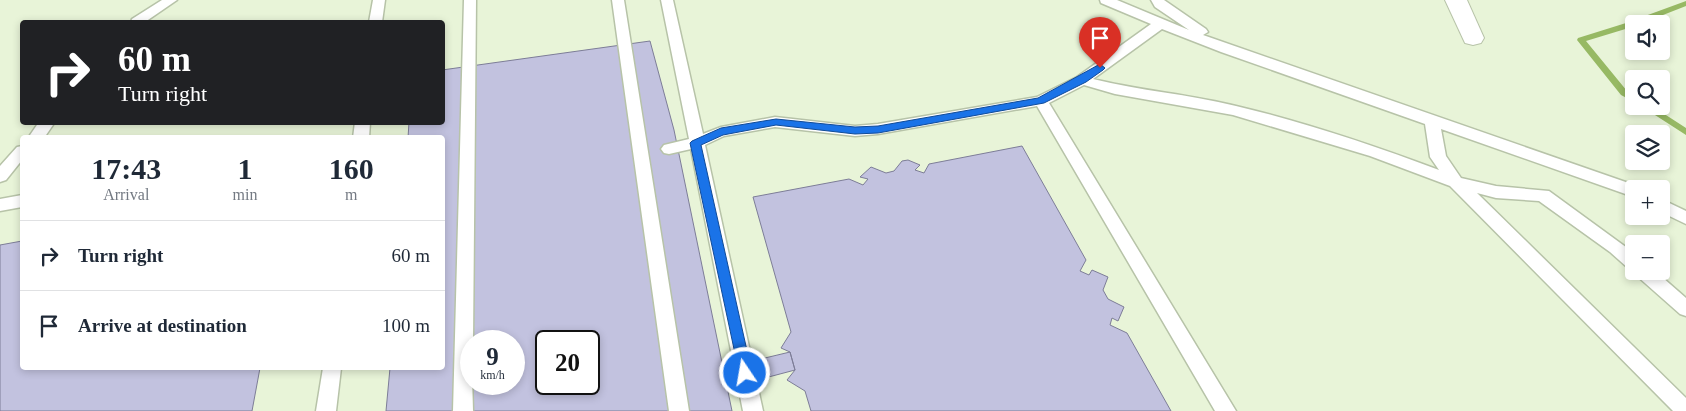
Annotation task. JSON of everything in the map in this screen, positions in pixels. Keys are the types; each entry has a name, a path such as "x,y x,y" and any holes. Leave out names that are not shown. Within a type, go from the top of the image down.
{"street":[{"path":"1456,0 1474,38"}],"lane":[{"path":"140,20 172,0"},
{"path":"376,20 379,0"},
{"path":"463,411 470,0"},
{"path":"618,0 679,411"},
{"path":"667,0 753,411"},
{"path":"1106,0 1160,24 1226,49 1625,188"},
{"path":"1157,0 1160,4 1226,49"},
{"path":"669,149 696,143 721,132 776,122 855,131 878,129 1041,101 1082,80 1160,24"},
{"path":"1082,80 1234,110 1375,152 1456,182 1496,192 1543,195 1625,255"},
{"path":"1041,101 1226,411"},
{"path":"1432,120 1438,157 1456,182 1686,411"},
{"path":"37,135 46,125"},
{"path":"0,176 20,153"},
{"path":"0,205 20,201"},
{"path":"1670,210 1686,218"},
{"path":"1653,280 1686,309"},
{"path":"326,411 332,370"}],"building":[{"path":"650,41 674,130 732,411 386,411 390,370 445,370 445,135 408,135 409,125 445,125 445,70"},
{"path":"1022,146 1086,260 1080,271 1089,275 1092,270 1108,277 1103,290 1108,299 1124,307 1118,321 1112,318 1110,325 1127,333 1171,411 811,411 805,391 787,380 795,370 790,352 781,348 791,332 753,197 849,179 863,185 868,179 860,177 871,167 886,173 894,171 902,161 908,160 920,165 915,170 924,173 929,164"},
{"path":"20,241 20,370 260,370 252,411 0,411 0,245"},
{"path":"790,352 795,370 727,388 723,368"}],"waterway":[{"path":"1625,94 1581,40 1629,25 1686,3"},
{"path":"1659,115 1686,132"}],"route":[{"path":"745,373 696,143 721,132 776,122 855,131 878,129 1041,101 1082,80 1100,68"}]}
